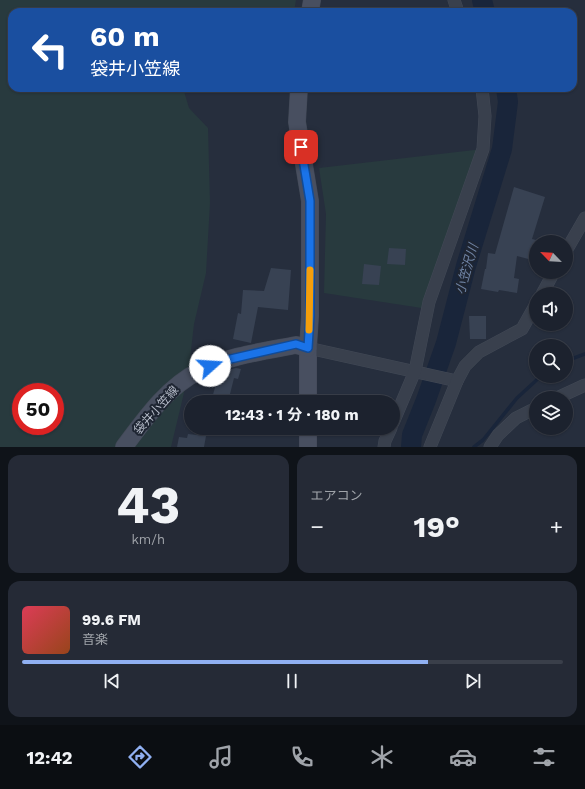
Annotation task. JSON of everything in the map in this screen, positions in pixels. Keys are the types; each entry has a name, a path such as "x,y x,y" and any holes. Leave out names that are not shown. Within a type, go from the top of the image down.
{"main road":[{"path":"299,92 297,122 310,201 308,395"},
{"name":"袋井小笠線","path":"124,447 169,392 199,371 222,361 296,344 308,348"},
{"path":"308,435 308,447"}],"street":[{"path":"400,406 415,371 429,302 483,149 485,116 482,92"},
{"path":"573,239 585,218"},
{"path":"430,447 457,381 465,366 479,352 522,329 529,316"},
{"path":"308,348 457,381"},
{"path":"572,391 585,385"},
{"path":"490,447 498,435 516,418 529,412"},
{"path":"384,447 388,435"}],"shaded area":[{"path":"0,0 296,0 295,8 8,8 8,92 184,92 189,108 208,128 210,203 206,273 194,324 188,376 171,447 0,447"},
{"path":"483,149 428,309 324,293 326,214 319,168"}],"building":[{"path":"514,187 545,197 533,235 529,235 529,259 517,256 514,278 519,279 517,293 481,289 488,253 495,254"},
{"path":"389,248 406,249 405,265 387,264"},
{"path":"364,264 381,266 379,285 362,284"},
{"path":"271,268 291,270 288,310 258,307 251,343 233,339 238,313 241,314 243,290 264,291"},
{"path":"469,316 486,316 486,339 470,339"},
{"path":"236,368 241,369 238,379 234,378 230,395 213,395 217,380 224,382 227,370"},
{"path":"188,435 206,436 204,447 177,447 179,437 187,438"}],"waterway":[{"name":"小笠沢川","path":"482,0 484,8"},
{"name":"小笠沢川","path":"411,447 412,435 446,343 466,266 502,149 508,102 507,92"},
{"path":"573,358 585,354"},
{"path":"474,447 483,440 517,398 533,383"}],"slow traffic":[{"path":"309,330 310,270"}],"route":[{"path":"210,366 222,361 296,344 308,348 310,316 310,201 301,147"}]}
